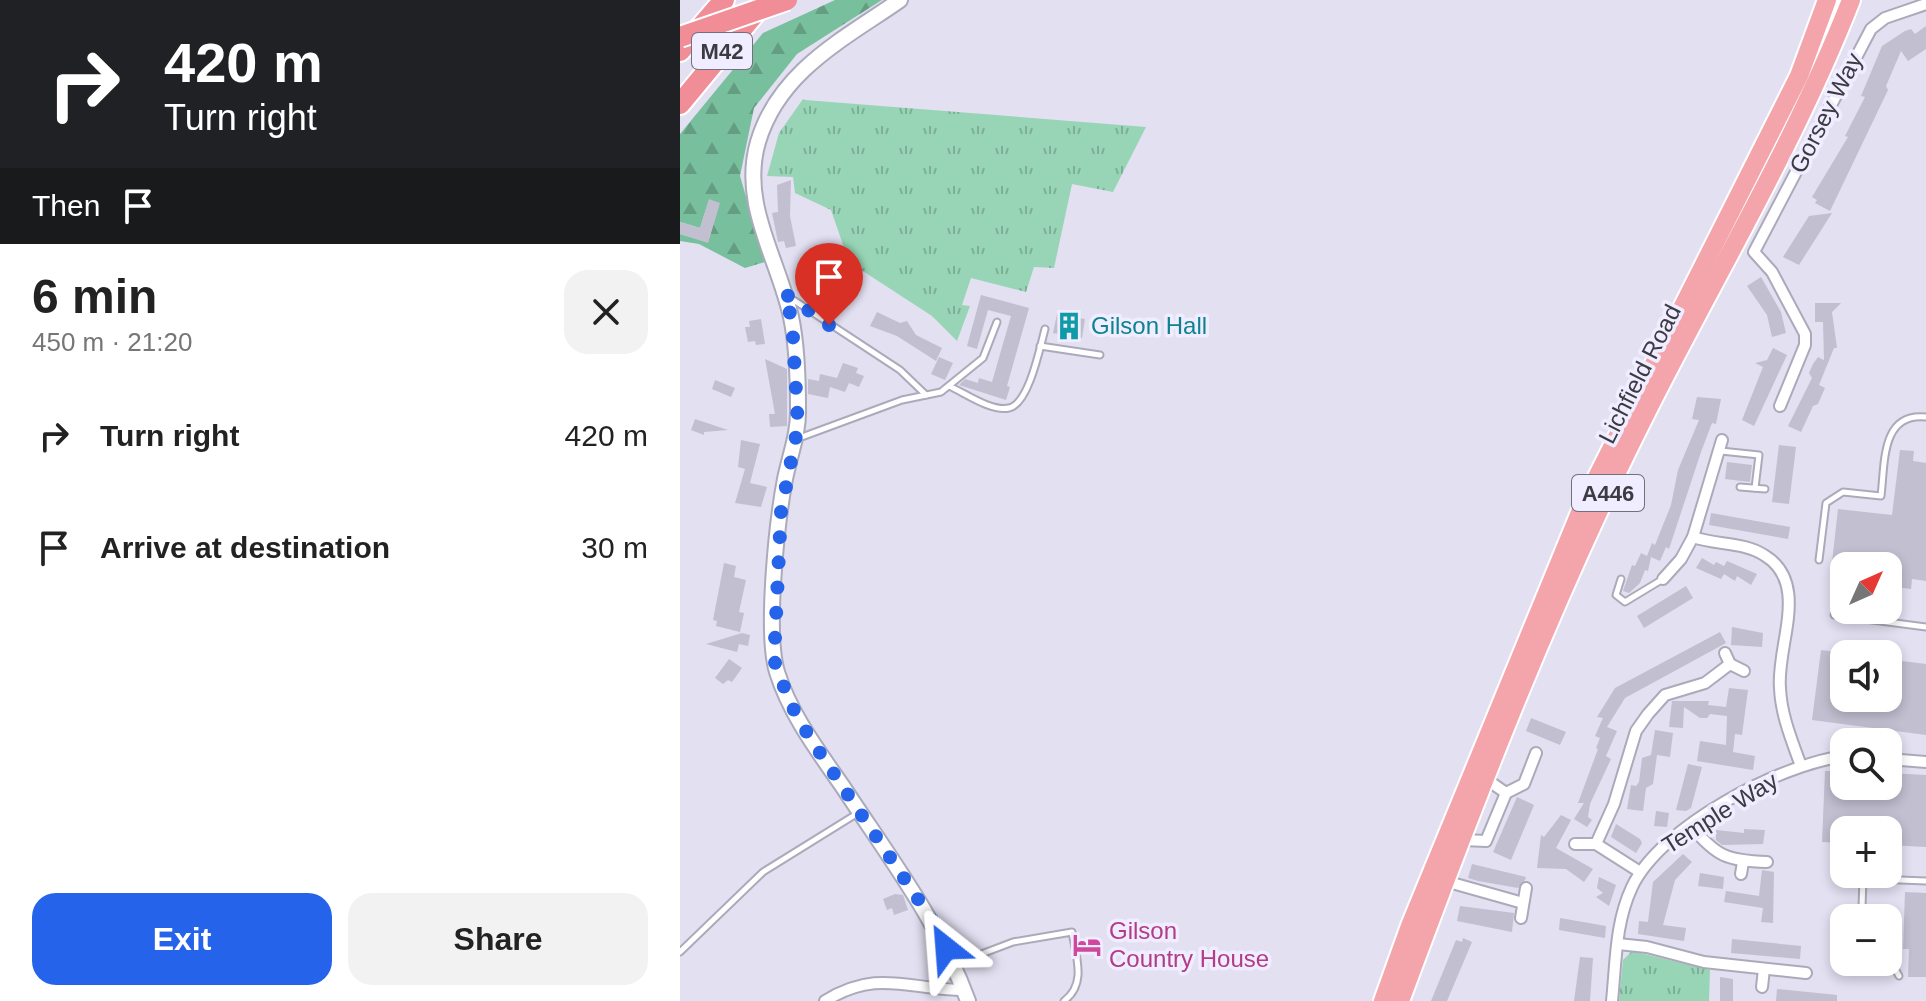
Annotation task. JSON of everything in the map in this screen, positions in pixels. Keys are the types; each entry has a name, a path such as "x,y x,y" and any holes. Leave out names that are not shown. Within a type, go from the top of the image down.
{"highway":[{"name":"M42","path":"680,51 724,0"},
{"name":"M42","path":"680,104 766,0"},
{"path":"680,37 787,0"},
{"name":"Lichfield Road","path":"1383,1001 1427,882 1584,503 1799,76 1827,0"},
{"name":"Lichfield Road","path":"1400,1001 1486,779 1600,509 1647,411 1798,124 1851,0"}],"main road":[{"path":"900,0 815,59 787,86 766,120 752,178 754,204 792,320 798,407 781,512 774,660 796,715 932,920 966,995"}],"street":[{"path":"1799,76 1826,35 1838,0"},
{"name":"Gorsey Way","path":"1780,406 1805,345 1805,334 1772,272 1754,252 1871,29 1885,18 1926,4"},
{"path":"1663,579 1681,559 1693,537 1704,493 1721,446"},
{"path":"1693,537 1754,549 1769,558 1783,574 1789,601 1780,692 1801,766"},
{"path":"1725,653 1730,664 1744,671"},
{"path":"1596,844 1614,804 1636,731 1648,714 1665,695 1705,683 1730,664"},
{"path":"1463,840 1486,841 1506,793 1524,784 1536,753"},
{"name":"Temple Way","path":"1612,1001 1623,907 1640,872 1665,844 1691,826 1801,766 1830,759"},
{"path":"1902,760 1926,762"},
{"path":"1486,779 1506,793"},
{"path":"1691,826 1718,855 1743,862 1767,862"},
{"path":"1575,844 1596,844 1640,872"},
{"path":"1741,874 1743,862"},
{"path":"1445,881 1523,903"},
{"path":"1521,918 1526,888"},
{"path":"1618,944 1647,947 1704,962 1806,973"},
{"path":"1762,987 1764,969"},
{"path":"825,1001 850,988 892,980 966,995"}],"lane":[{"path":"784,293 900,370 927,396"},
{"path":"795,439 949,386 983,358 997,322"},
{"path":"949,386 992,406 1008,409 1026,392 1045,329"},
{"path":"1040,346 1100,355"},
{"path":"1819,560 1826,503 1843,492 1881,496 1888,437 1894,427 1911,416 1926,417"},
{"path":"1721,446 1759,455 1755,488"},
{"path":"1740,487 1765,489"},
{"path":"1621,579 1616,595 1625,602 1663,579"},
{"path":"1902,624 1926,627"},
{"path":"680,952 763,872 859,812"},
{"path":"1902,880 1926,881"},
{"path":"954,964 1013,942 1072,932 1080,983 1077,992 1064,1001"}],"green space":[{"path":"835,0 882,0 797,54 754,108 740,176 765,262 745,268 699,244 680,241 680,234 708,242 719,205 709,200 700,228 680,222 680,134 763,33"},
{"path":"803,99 1146,127 1113,192 1072,184 1054,268 1034,267 1026,292 971,278 962,305 970,306 957,341 932,316 849,262 831,210 795,193 793,177 767,176 779,133"},
{"path":"1632,951 1710,970 1709,1001 1619,1001 1623,960"}],"building":[{"path":"1926,26 1926,49 1908,61 1901,51 1886,86 1888,90 1830,211 1815,203 1817,200 1812,197 1848,137 1845,136 1865,97 1861,96 1882,46 1905,31 1911,29 1915,34"},
{"path":"791,180 790,216 796,246 786,248 784,241 778,242 772,213 778,212 777,185"},
{"path":"709,199 720,203 708,243 680,234 680,222 700,228"},
{"path":"1832,213 1799,265 1783,257 1809,216"},
{"path":"804,274 831,292 829,295 838,301 832,310 800,289 802,285 798,283"},
{"path":"1761,277 1781,312 1786,333 1772,337 1767,315 1747,286"},
{"path":"981,295 1029,308 1007,386 1010,387 1006,400 959,385 965,379 978,383 979,378 992,382 1011,316 988,310 977,349 967,346"},
{"path":"1815,303 1841,303 1832,312 1837,348 1834,348 1819,385 1825,388 1801,432 1788,426 1812,378 1809,373 1813,364 1818,357 1824,360 1823,322 1815,322"},
{"path":"877,312 900,323 907,321 916,335 942,348 936,361 897,336 870,326"},
{"name":"Gilson Hall","path":"1057,314 1085,319 1082,338 1053,333"},
{"path":"761,319 765,344 756,345 755,341 748,342 745,327 750,327 749,321"},
{"path":"1773,348 1787,355 1754,426 1742,420 1763,367 1755,363 1767,360"},
{"path":"939,357 953,363 945,380 931,374"},
{"path":"765,359 787,369 787,426 770,427 769,414 775,414"},
{"path":"843,363 858,368 856,373 864,376 859,387 849,383 845,392 830,387 828,398 808,394 808,379 819,381 820,374 837,378"},
{"path":"715,380 735,388 731,397 712,389"},
{"path":"1697,397 1721,399 1716,424 1712,423 1701,452 1669,549 1666,547 1660,561 1651,557 1648,571 1645,570 1640,583 1629,593 1623,591 1632,565 1635,566 1641,553 1647,556 1652,543 1655,545 1671,505 1678,470 1699,420 1692,419"},
{"path":"695,419 728,430 704,432 704,435 691,430"},
{"path":"741,440 760,444 750,483 767,487 761,507 735,503 745,469 738,467"},
{"path":"1779,445 1796,447 1789,504 1772,502"},
{"path":"1900,450 1914,451 1913,461 1926,463 1926,581 1912,579 1911,589 1902,588 1902,552 1833,552 1838,509 1892,515"},
{"path":"1727,462 1752,465 1750,482 1725,479"},
{"path":"1711,513 1790,527 1788,539 1709,525"},
{"path":"1702,558 1714,565 1716,562 1724,566 1727,561 1757,574 1751,585 1737,576 1735,581 1724,574 1721,579 1696,568"},
{"path":"724,563 736,566 734,577 746,580 739,612 744,613 740,632 716,626 717,621 713,620"},
{"path":"1686,586 1693,598 1644,628 1637,616"},
{"path":"1732,627 1763,633 1762,647 1731,645"},
{"path":"1720,632 1726,643 1625,698 1607,727 1617,731 1606,756 1611,759 1590,804 1588,817 1592,820 1587,827 1574,819 1584,803 1578,803 1598,749 1600,738 1595,736 1603,718 1597,717 1615,688"},
{"path":"742,633 750,635 748,646 739,644 737,652 706,644"},
{"path":"1821,650 1830,651 1830,712 1902,712 1902,661 1926,664 1926,735 1902,732 1902,728 1873,728 1812,720"},
{"path":"729,659 742,668 732,682 728,680 723,684 715,678"},
{"path":"1729,688 1748,690 1742,735 1735,734 1733,752 1755,756 1753,770 1697,761 1700,741 1726,745 1727,716 1710,714 1707,718 1700,718 1684,707 1683,728 1669,727 1672,701 1709,701 1708,705 1726,707"},
{"path":"1531,718 1566,732 1560,745 1526,731"},
{"path":"1655,730 1673,733 1670,757 1657,755 1653,784 1646,788 1643,811 1627,809 1631,785 1636,786 1639,782 1642,758 1651,755"},
{"path":"1688,764 1702,767 1691,808 1676,810"},
{"path":"1825,771 1830,771 1830,800 1902,800 1902,774 1926,775 1926,847 1902,846 1902,816 1830,816 1830,842 1822,842"},
{"path":"1517,797 1534,805 1511,860 1493,852"},
{"path":"1656,811 1669,813 1667,827 1654,826"},
{"path":"1561,815 1571,820 1556,848 1593,869 1584,882 1566,869 1537,868 1541,835 1544,837"},
{"path":"1616,824 1640,839 1642,843 1636,853 1611,837"},
{"path":"1744,829 1765,830 1763,844 1722,845 1716,840 1716,830 1744,833"},
{"path":"1683,854 1692,862 1675,880 1663,925 1686,928 1684,941 1638,934 1639,921 1648,922 1653,882"},
{"path":"1472,864 1526,877 1518,888 1478,881 1468,878"},
{"path":"1762,870 1774,872 1773,923 1761,922 1763,908 1724,902 1726,891 1759,896"},
{"path":"1700,873 1724,877 1723,889 1698,886"},
{"path":"1599,877 1616,885 1609,906 1596,897 1603,893 1597,888"},
{"path":"1905,892 1926,893 1926,977 1908,977 1909,949 1903,949"},
{"path":"895,894 903,895 908,910 894,915 892,908 887,910 883,899"},
{"path":"1460,906 1514,913 1512,932 1457,921"},
{"path":"1560,918 1606,926 1605,938 1559,930"},
{"path":"1463,938 1472,942 1447,1001 1431,1001 1456,940 1462,942"},
{"path":"1732,939 1801,946 1800,959 1731,953"},
{"path":"1580,957 1593,958 1590,1001 1574,1001"},
{"path":"1720,977 1733,979 1733,1001 1720,1001"},
{"path":"1777,989 1837,995 1837,1001 1776,1001"}],"place":[{"name":"Gilson Hall","path":"1069,326"},
{"name":"Gilson Country House","path":"1087,945"}],"route":[{"path":"829,325 784,293 792,320 798,426 781,512 774,603 774,660 790,703 810,738 932,920 946,948"}]}
